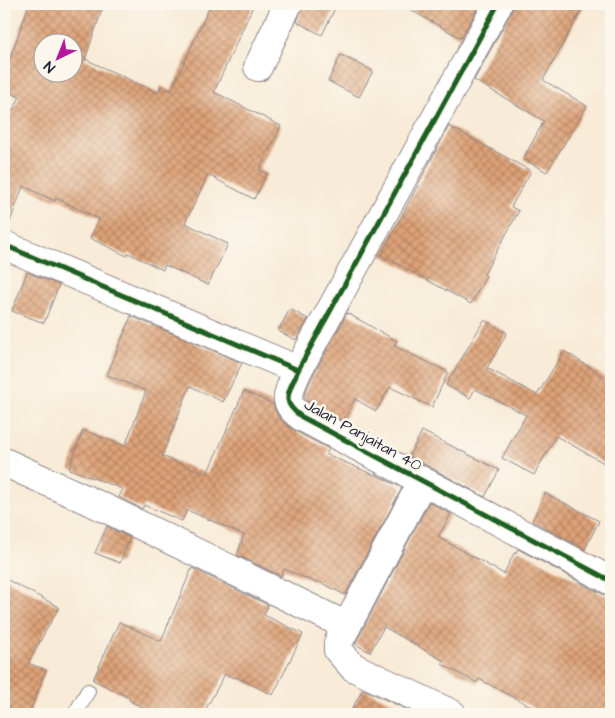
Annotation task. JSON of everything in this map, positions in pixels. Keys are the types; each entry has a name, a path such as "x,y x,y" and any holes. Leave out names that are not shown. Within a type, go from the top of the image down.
{"street":[{"path":"258,67 288,4"},
{"name":"Jalan Panjaitan 40","path":"498,4 298,370 287,397 289,405 302,417 422,482 609,576"},
{"path":"4,245 298,370"},
{"path":"4,462 110,510 347,626"},
{"path":"422,482 338,642 338,650 353,667 452,714"}],"lane":[{"path":"75,714 88,691"}],"building":[{"path":"29,4 104,4 85,59 158,93 161,86 171,91 211,4 254,4 214,92 281,126 259,170 267,174 254,199 208,175 185,223 228,244 208,285 165,265 163,270 128,253 127,256 90,238 99,219 56,198 55,201 23,186 7,230 4,230 4,126 20,97 4,90 4,58 9,61"},
{"path":"303,4 337,4 322,35 297,22"},
{"path":"400,4 480,4 461,38"},
{"path":"514,4 585,4 543,80 587,106 547,172 523,159 544,121 474,80"},
{"path":"341,55 373,71 359,97 328,81"},
{"path":"449,126 531,171 511,207 519,211 484,274 486,276 471,304 381,255"},
{"path":"27,272 59,285 44,323 12,311"},
{"path":"290,309 308,319 296,340 278,331"},
{"path":"347,313 397,341 394,346 448,372 432,407 390,387 376,411 355,399 343,421 306,400 304,395 312,377"},
{"path":"131,316 242,363 223,402 190,386 162,456 207,474 244,391 273,404 278,416 285,424 329,449 326,454 375,474 402,488 345,595 318,581 317,583 284,569 281,576 237,555 244,535 187,510 182,521 144,505 142,509 119,497 123,489 69,469 83,430 125,446 146,391 107,375"},
{"path":"484,320 507,333 487,368 537,395 564,351 611,381 611,467 556,436 534,475 502,458 526,415 475,389 470,398 446,385"},
{"path":"422,431 499,470 485,497 409,456"},
{"path":"545,493 599,521 585,549 532,521"},
{"path":"429,502 451,514 438,537 504,574 514,553 518,549 611,597 611,714 545,714 479,679 477,683 442,664 444,661 384,627 370,652 355,644"},
{"path":"107,526 130,538 120,563 95,553"},
{"path":"192,568 268,605 264,615 303,634 273,695 236,677 225,674 203,714 153,714 129,700 130,698 93,680 119,622 161,641"},
{"path":"4,578 59,607 28,663 46,670 29,714 4,714"},
{"path":"363,689 416,714 349,714"}],"cycle path":[{"path":"298,370 498,4"},
{"path":"4,245 298,370 289,391 288,401 290,406 302,417 611,581"}]}
